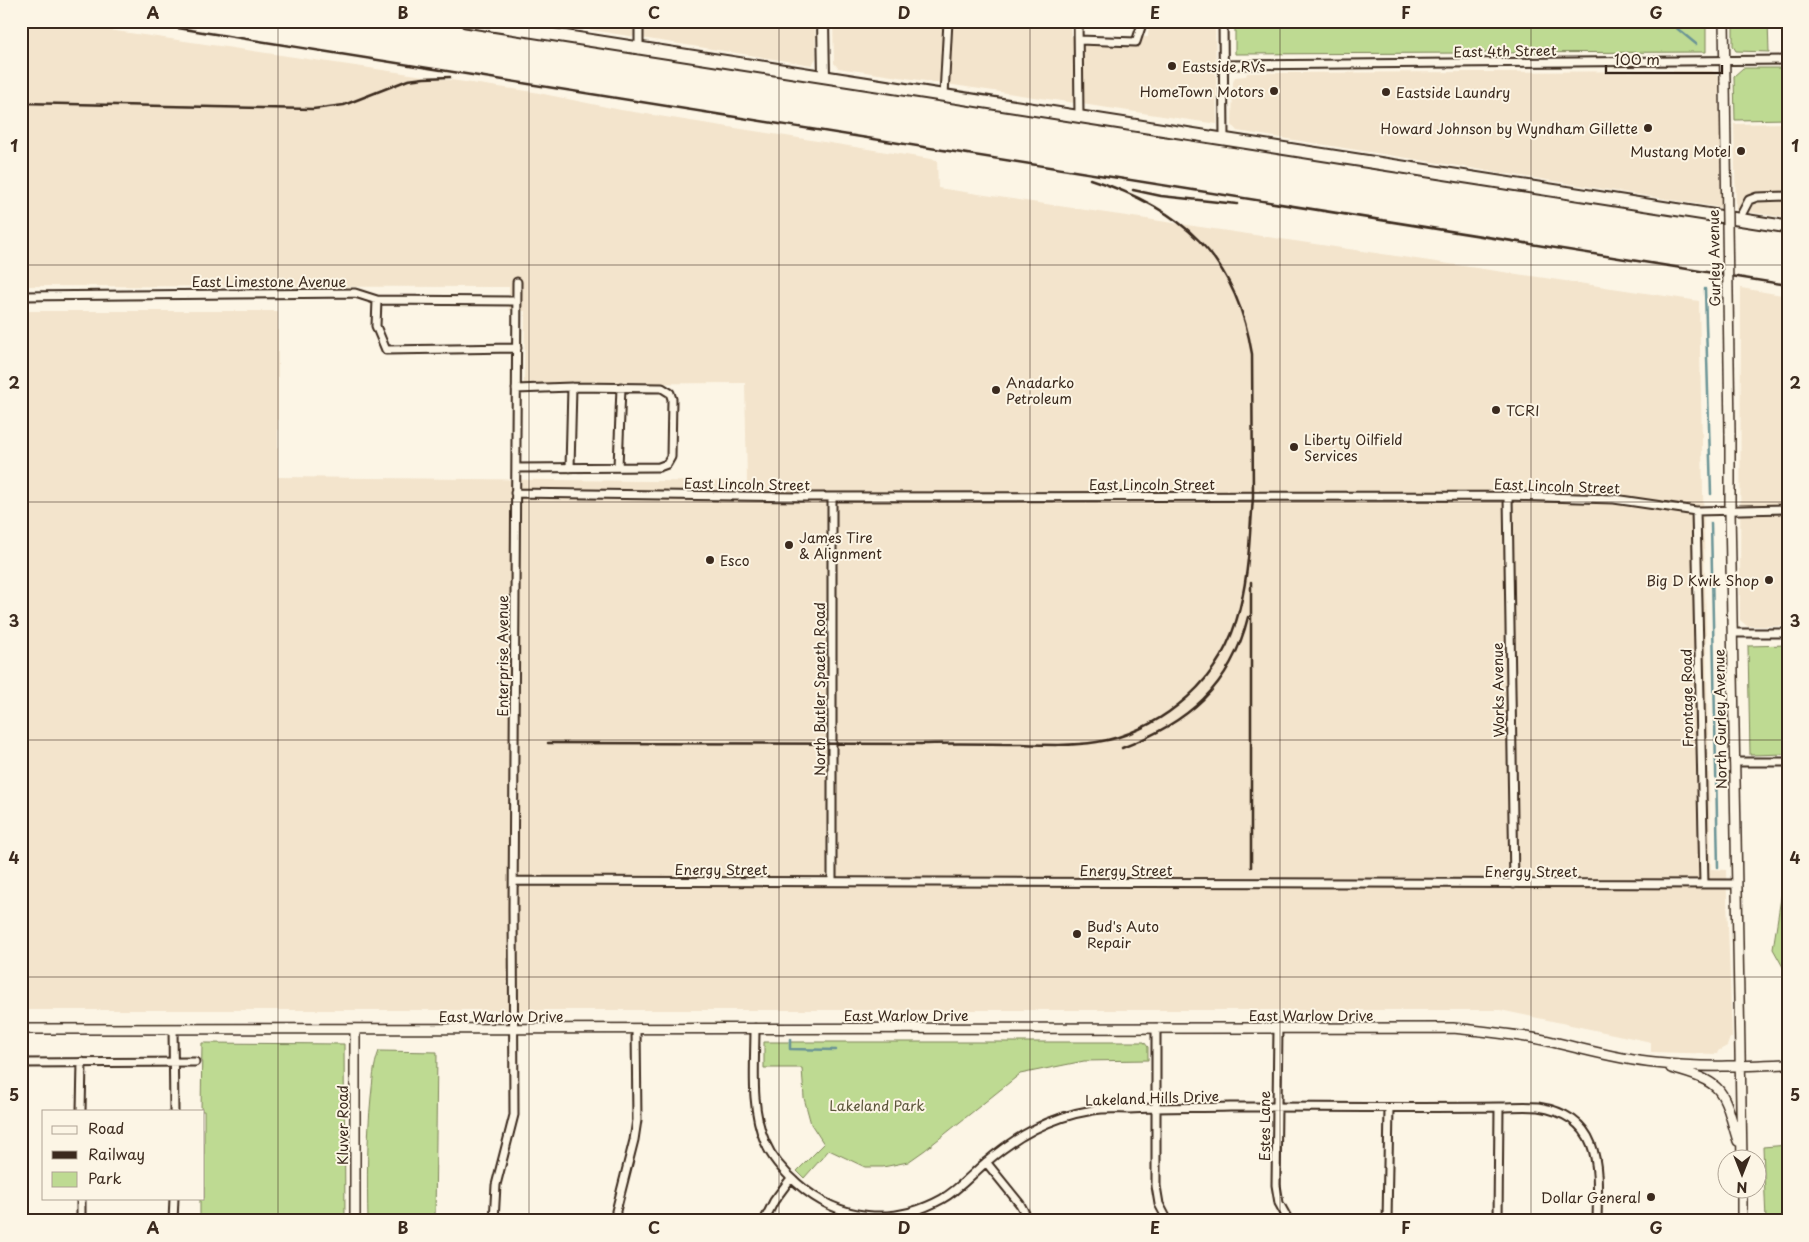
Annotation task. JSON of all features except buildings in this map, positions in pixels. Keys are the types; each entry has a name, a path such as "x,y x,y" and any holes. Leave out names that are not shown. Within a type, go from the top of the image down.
{"main road":[{"path":"466,21 1788,227"},
{"path":"823,21 824,77"}],"street":[{"path":"638,21 639,47"},
{"path":"944,95 948,21"},
{"path":"1078,21 1079,116"},
{"path":"1078,40 1136,42 1143,21"},
{"path":"1223,21 1224,138"},
{"name":"Gurley Avenue","path":"1724,21 1730,434"},
{"name":"East 4th Street","path":"1223,65 1788,60"},
{"path":"1739,219 1749,200 1757,197 1788,196"},
{"name":"Enterprise Avenue","path":"494,1221 496,1185 514,1115 513,908 515,881 517,282"},
{"name":"East Limestone Avenue","path":"21,296 355,293 377,300 517,302"},
{"path":"377,300 376,326 386,350 517,348"},
{"path":"516,389 572,387 662,388 670,393 672,399 670,457 667,464 659,467 516,468"},
{"path":"570,468 572,387"},
{"path":"618,467 621,387"},
{"name":"North Gurley Avenue","path":"1730,434 1740,1065"},
{"name":"East Lincoln Street","path":"515,493 832,497 1508,496 1614,499 1696,511 1788,509"},
{"name":"Works Avenue","path":"1508,496 1514,884"},
{"name":"North Butler Spaeth Road","path":"832,497 832,882"},
{"name":"Frontage Road","path":"1696,511 1704,884"},
{"path":"1733,633 1788,633"},
{"path":"1734,762 1788,762"},
{"name":"Energy Street","path":"515,881 1736,884"},
{"name":"Lakeland Hills Drive","path":"755,1028 755,1096 758,1119 764,1141 776,1162 791,1178 813,1197 839,1211 866,1216 893,1216 918,1210 943,1198 959,1187 986,1162 1020,1136 1043,1124 1068,1115 1095,1110 1277,1107 1536,1107 1556,1111 1573,1120 1586,1134 1595,1151 1598,1171 1597,1221"},
{"path":"1156,1028 1156,1186 1160,1204 1168,1221"},
{"name":"Estes Lane","path":"1278,1028 1276,1185 1279,1202 1289,1221"},
{"name":"East Warlow Drive","path":"21,1029 1453,1028 1494,1032 1541,1040 1654,1063 1695,1066 1788,1064"},
{"path":"173,1029 174,1110"},
{"name":"Kluver Road","path":"355,1029 355,1221"},
{"path":"616,1221 616,1211 634,1140 637,1120 636,1030"},
{"path":"82,1062 82,1110"},
{"path":"21,1063 195,1062"},
{"path":"1654,1063 1709,1080 1717,1086 1726,1099 1741,1150"},
{"path":"1740,1065 1742,1150"},
{"path":"1498,1221 1499,1107"},
{"path":"1387,1221 1389,1108"},
{"path":"986,1162 1020,1204 1029,1221"},
{"path":"764,1221 774,1201 791,1178"},
{"path":"81,1200 81,1221"},
{"path":"174,1200 174,1221"},
{"path":"1742,1200 1742,1221"}],"shaded area":[{"path":"21,21 47,21 534,92 621,110 937,160 938,188 1699,301 1711,869 1726,870 1732,1038 1730,1038 1727,1046 1718,1051 1717,1054 1651,1052 1651,1042 1500,1010 21,1010 21,311 278,311 278,477 747,482 745,383 524,384 525,311 509,310 509,287 21,286"},
{"path":"534,21 815,21 816,58 812,65"},
{"path":"833,21 1070,21 1071,36 1148,37 1149,21 1215,21 1217,124 838,68 834,63"},
{"path":"1712,71 1718,76 1720,83 1723,208 1237,131 1232,125 1233,82 1235,77 1246,76 1247,73"},
{"path":"1788,123 1788,218 1736,210 1734,124"},
{"path":"1741,288 1788,296 1788,626 1747,626 1740,620"}],"green space":[{"path":"1235,21 1706,21 1706,52 1235,54"},
{"path":"1733,21 1768,21 1769,52 1736,51 1733,46"},
{"path":"1743,68 1788,68 1788,119 1735,120 1734,76"},
{"path":"1788,645 1788,754 1750,755 1748,646"},
{"path":"1785,882 1788,882 1788,976 1773,949"},
{"name":"Lakeland Park","path":"764,1042 1144,1042 1148,1047 1148,1060 1084,1061 1020,1074 908,1162 883,1167 865,1167 829,1150 804,1178 797,1171 824,1144 811,1124 804,1098 802,1068 764,1068"},
{"path":"202,1043 344,1044 345,1221 200,1221 200,1200 205,1200 205,1110 201,1110"},
{"path":"379,1051 437,1052 435,1221 368,1221 370,1112 374,1068"},
{"path":"1788,1145 1788,1221 1766,1221 1766,1150 1763,1150 1763,1147"}],"waterway":[{"path":"1668,21 1696,44"},
{"path":"1705,289 1711,494"},
{"path":"1711,523 1718,867"},
{"path":"790,1039 790,1049 836,1050"}],"railway":[{"path":"134,21 1788,285"},
{"path":"21,103 313,109 344,105 408,80 450,77"},
{"path":"1090,179 1123,191 1152,205 1177,222 1200,241 1218,264 1233,290 1244,320 1252,354 1253,497 1251,525"},
{"path":"1133,190 1161,196 1237,204"},
{"path":"548,743 1059,745 1088,743 1118,737 1140,729 1169,712 1199,686 1215,666 1227,644 1236,621 1242,597 1247,571 1251,518"},
{"path":"1251,582 1251,867"},
{"path":"1122,748 1167,727 1203,699 1218,683 1230,663 1240,642 1248,617"}],"place":[{"name":"Eastside RVs","path":"1172,66"},
{"name":"HomeTown Motors","path":"1274,91"},
{"name":"Eastside Laundry","path":"1386,92"},
{"name":"Howard Johnson by Wyndham Gillette","path":"1648,128"},
{"name":"Mustang Motel","path":"1741,151"},
{"name":"Anadarko Petroleum","path":"996,390"},
{"name":"TCRI","path":"1496,410"},
{"name":"Liberty Oilfield Services","path":"1294,447"},
{"name":"James Tire & Alignment","path":"789,545"},
{"name":"Esco","path":"710,560"},
{"name":"Big D Kwik Shop","path":"1769,580"},
{"name":"Bud's Auto Repair","path":"1077,934"},
{"name":"Dollar General","path":"1651,1197"}]}
